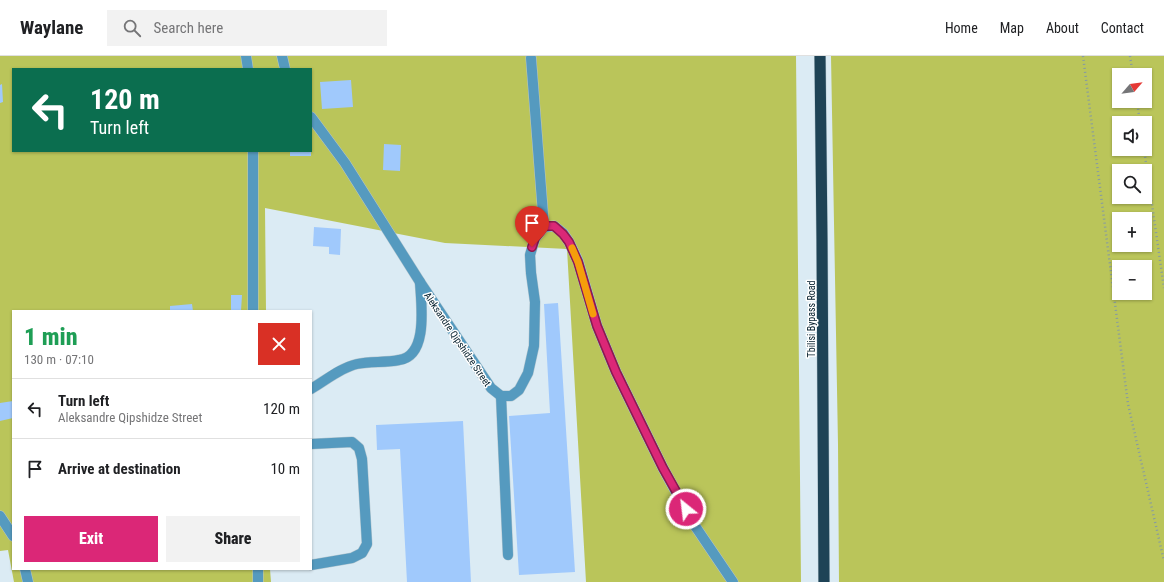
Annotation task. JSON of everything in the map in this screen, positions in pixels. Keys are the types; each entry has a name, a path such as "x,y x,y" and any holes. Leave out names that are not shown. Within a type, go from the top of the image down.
{"highway":[{"name":"Tbilisi Bypass Road","path":"820,56 824,582"}],"street":[{"path":"246,56 248,68"},
{"path":"282,56 285,68"},
{"path":"508,554 500,396 511,396 518,390 528,373 534,346 535,302 530,255 535,238 544,226 531,58"},
{"name":"Aleksandre Qipshidze Street","path":"312,118 345,163 420,282 491,388 500,396"},
{"path":"253,152 254,310"},
{"path":"544,226 554,226 569,242 578,262 597,326 616,372 663,468 690,516 733,582"},
{"path":"312,388 342,370 355,365 372,361 401,360 410,356 418,345 421,327 420,282"},
{"path":"312,444 352,442 360,448 367,544 362,554 352,558 312,565"},
{"path":"0,516 12,534"},
{"path":"25,570 28,582"},
{"path":"258,570 258,582"}],"path":[{"path":"1082,56 1128,404 1164,561"},
{"path":"1130,56 1132,68"},
{"path":"1145,156 1164,288"}],"green space":[{"path":"0,56 796,56 801,582 586,582 567,249 445,243 265,208 266,310 12,310 12,570 270,570 271,582 14,582 8,550 0,551"},
{"path":"831,56 1164,56 1164,582 839,582"}],"building":[{"path":"351,80 353,107 322,109 320,82"},
{"path":"2,84 3,102 0,103 0,85"},
{"path":"384,144 401,145 400,171 383,170"},
{"path":"290,152 311,152 311,156 290,156"},
{"path":"314,227 341,229 340,255 329,254 329,247 313,246"},
{"path":"231,295 242,295 241,310 231,310"},
{"path":"558,303 575,572 519,575 509,416 550,413 544,304"},
{"path":"192,304 193,310 170,310 170,306"},
{"path":"12,401 12,418 0,421 0,403"},
{"path":"463,421 471,582 407,582 400,449 377,450 376,425"}],"slow traffic":[{"path":"572,248 578,262 593,314"}],"route":[{"path":"532,247 535,238 544,226 554,226 569,242 578,262 597,326 616,372 663,468 686,509"}]}
